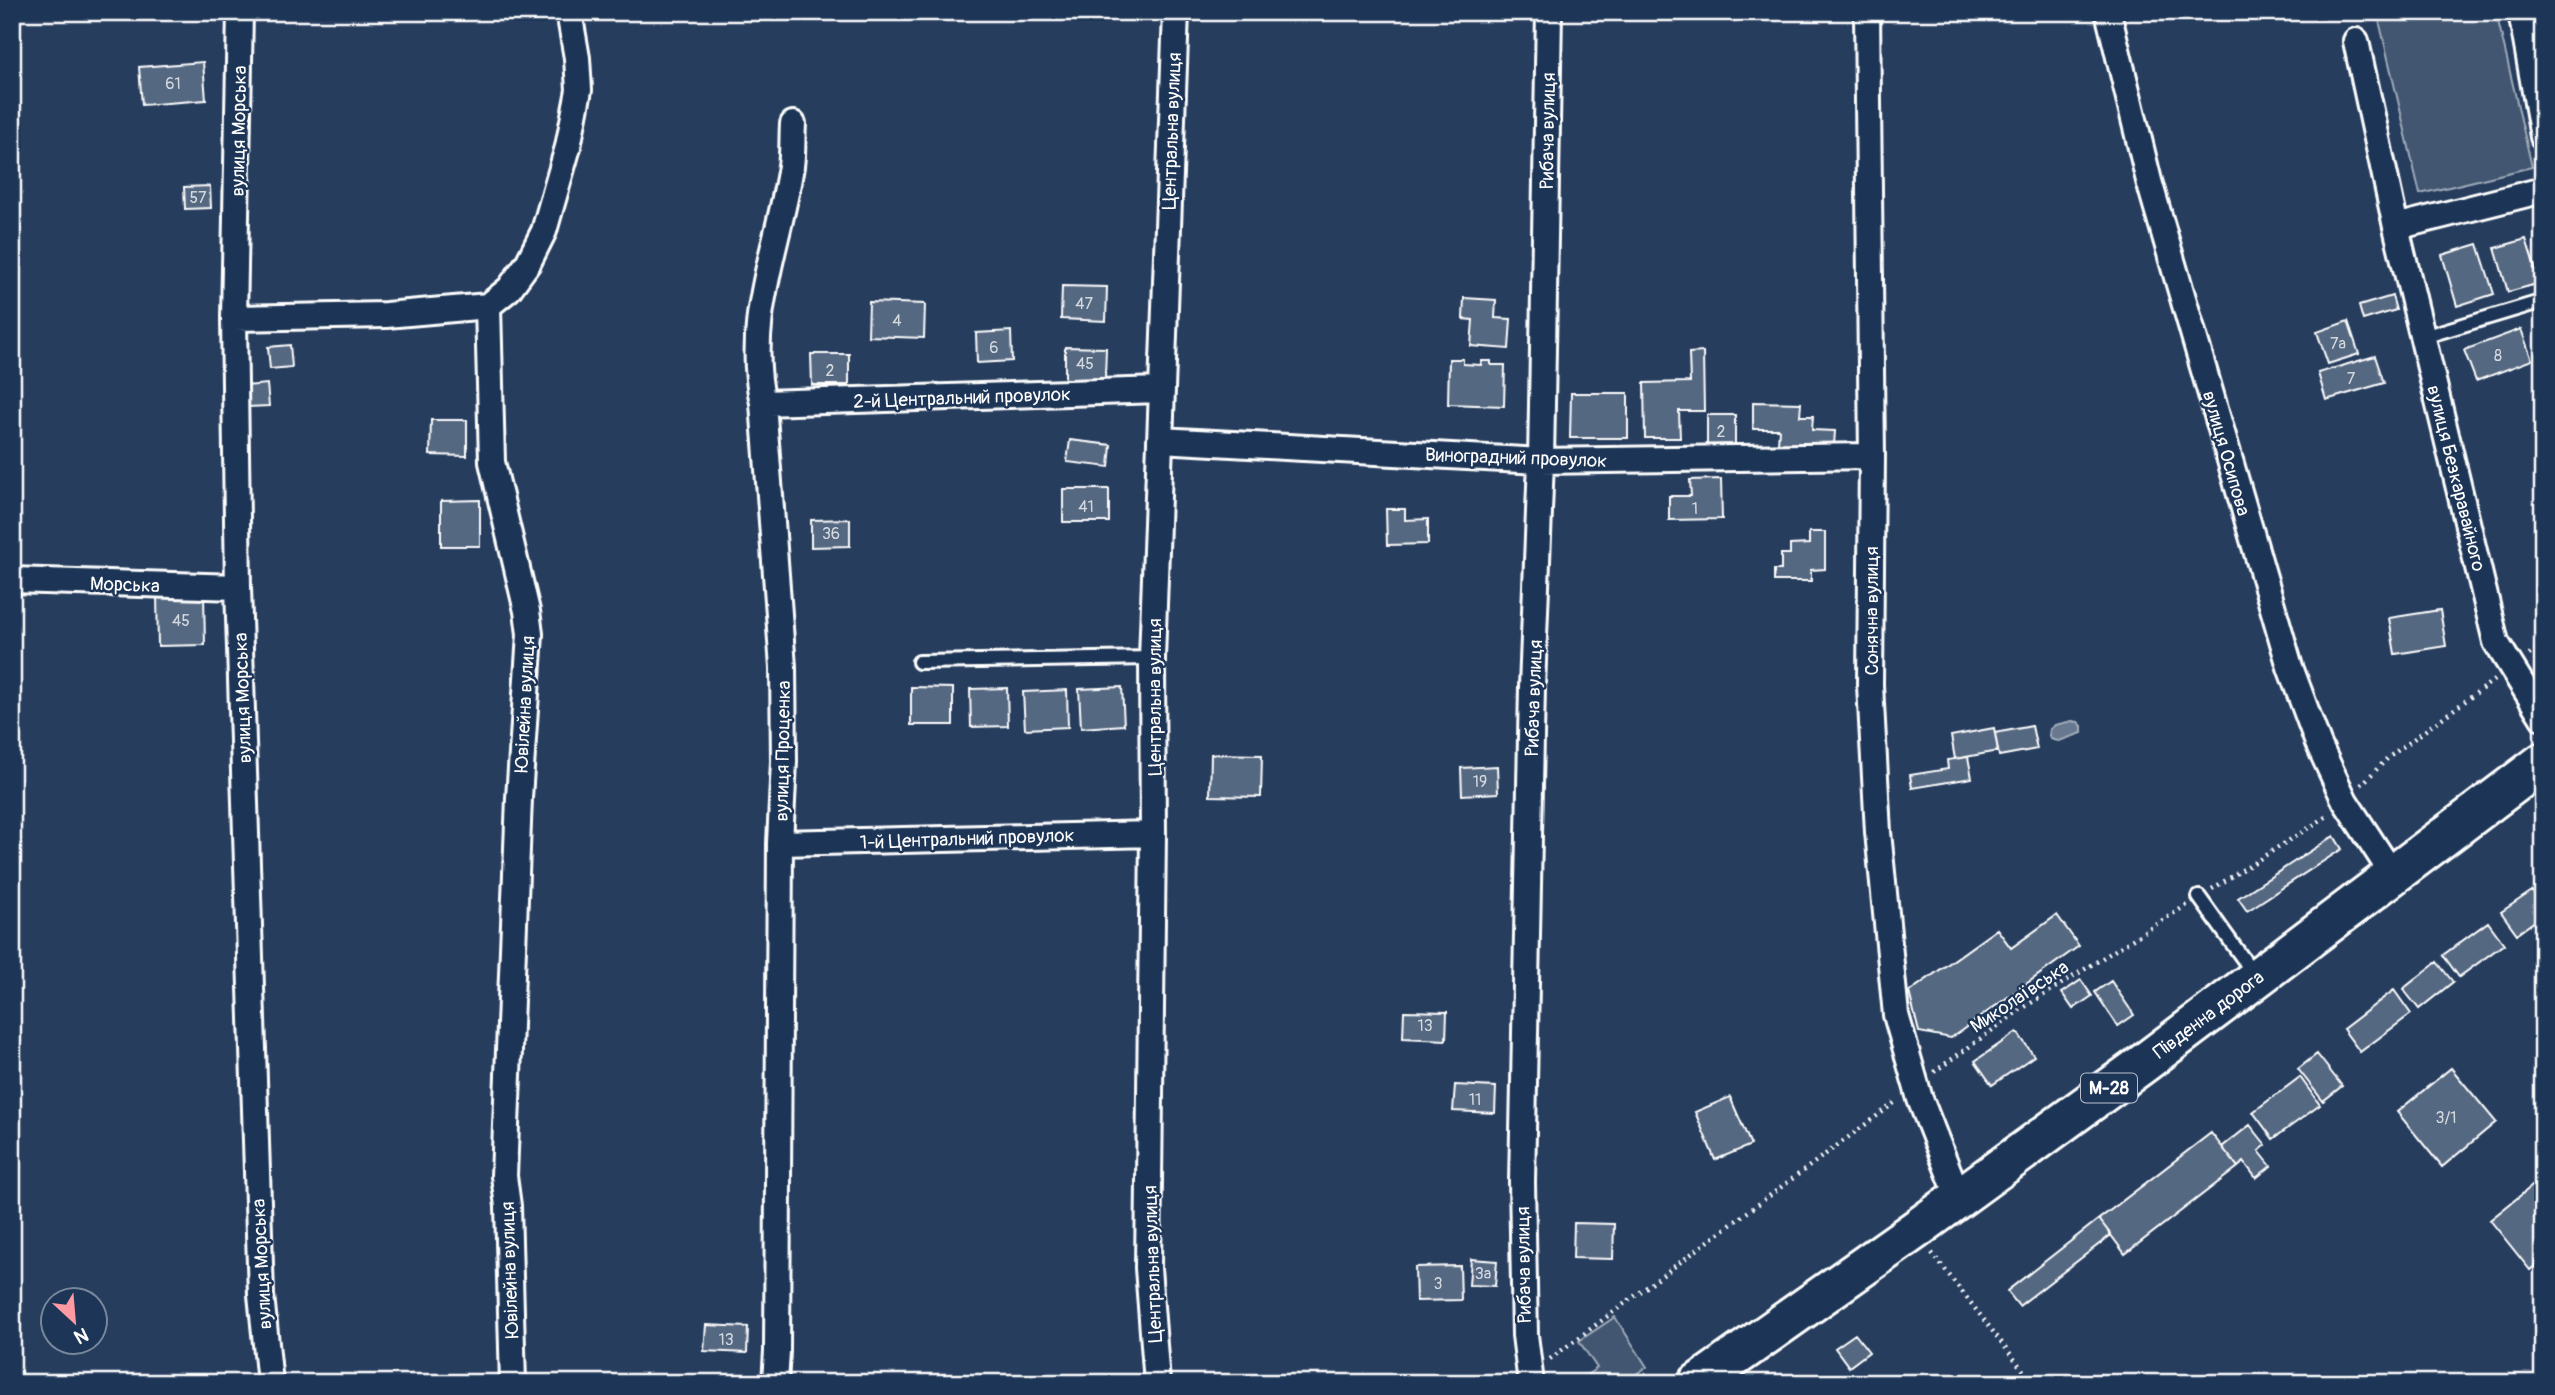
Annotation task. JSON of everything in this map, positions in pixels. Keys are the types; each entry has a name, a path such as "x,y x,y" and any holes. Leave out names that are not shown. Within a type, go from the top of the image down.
{"highway":[{"name":"Південна дорога","path":"1698,1383 1915,1230 2144,1063 2543,762"}],"street":[{"name":"вулиця Морська","path":"240,12 234,318 238,587 261,1295 270,1383"},
{"path":"234,318 386,315 488,306 509,289 528,263 544,231 568,147 579,90 569,12"},
{"name":"Центральна вулиця","path":"1157,1383 1148,1268 1153,834 1152,658 1176,12"},
{"name":"Рибача вулиця","path":"1530,1379 1525,1335 1521,1182 1532,687 1541,461 1549,12"},
{"name":"Сонячна вулиця","path":"1867,12 1870,685 1878,832 1896,1016 1917,1087 1959,1198"},
{"name":"вулиця Осипова","path":"2109,12 2149,181 2290,667 2318,743 2345,801 2393,875"},
{"path":"2521,12 2543,137"},
{"name":"вулиця Безкаравайного","path":"2356,41 2396,227 2496,642 2543,718"},
{"name":"вулиця Проценка","path":"775,1383 780,843 785,761 783,667 763,403 757,378 759,309 792,165 793,124"},
{"path":"2396,227 2543,190"},
{"name":"Ювілейна вулиця","path":"488,306 492,462 530,634 519,797 504,1176 508,1206 513,1383"},
{"name":"2-й Центральний провулок","path":"763,403 1160,390"},
{"name":"Виноградний провулок","path":"1160,440 1541,461 1871,456"},
{"name":"Морська","path":"12,580 238,587"},
{"name":"1-й Центральний провулок","path":"780,843 1153,834"}],"lane":[{"path":"2423,337 2543,301"},
{"path":"919,662 1152,658"},
{"path":"2199,897 2256,977"}],"path":[{"name":"Миколаївська","path":"1530,1379 2023,1008 2327,817 2389,757 2543,645"},
{"path":"1915,1230 2033,1383"}],"shaded area":[{"path":"2377,12 2496,12 2532,167 2420,194"},
{"path":"2072,721 2082,726 2082,733 2059,741 2049,736 2050,729 2055,725"},
{"path":"1615,1317 1647,1367 1622,1383 1584,1383 1581,1379 1597,1368 1579,1341"}],"building":[{"path":"2543,23 2543,49 2539,50 2532,27"},
{"path":"203,62 206,100 142,105 139,67"},
{"path":"210,186 211,208 185,209 184,187"},
{"path":"2526,239 2540,283 2508,292 2495,248"},
{"path":"2478,244 2494,294 2457,306 2442,255"},
{"path":"1062,286 1107,287 1106,321 1061,319"},
{"path":"2392,296 2396,310 2363,320 2359,306"},
{"path":"1464,298 1496,300 1495,318 1511,319 1509,349 1471,346 1473,320 1463,319"},
{"path":"869,302 925,304 924,338 868,336"},
{"path":"2348,321 2359,354 2328,364 2317,332"},
{"path":"2521,329 2532,360 2476,381 2464,350"},
{"path":"1011,331 1012,361 977,363 976,333"},
{"path":"290,345 292,367 270,369 268,347"},
{"path":"1065,347 1106,348 1105,379 1065,379"},
{"path":"1703,352 1704,411 1679,411 1680,438 1645,438 1644,383 1690,382 1689,353"},
{"path":"811,354 849,354 849,385 812,385"},
{"path":"2375,356 2384,383 2326,400 2318,373"},
{"path":"1449,359 1463,359 1463,364 1481,365 1481,361 1491,361 1491,365 1505,365 1504,406 1448,404"},
{"path":"267,384 269,406 247,407 245,386"},
{"path":"1571,393 1628,393 1628,438 1570,438"},
{"path":"1753,402 1801,403 1800,416 1813,416 1812,430 1835,431 1834,445 1778,444 1779,429 1753,429"},
{"path":"1707,415 1735,415 1735,448 1707,448"},
{"path":"431,420 467,420 467,456 430,455"},
{"path":"1070,440 1111,445 1109,467 1067,462"},
{"path":"1721,479 1722,519 1669,520 1669,496 1691,496 1690,480"},
{"path":"1063,489 1109,489 1109,522 1063,522"},
{"path":"480,500 480,546 441,546 441,501"},
{"path":"1386,509 1405,509 1405,520 1428,519 1428,544 1387,545"},
{"path":"850,519 850,546 811,547 811,520"},
{"path":"1809,532 1825,532 1825,569 1811,570 1811,581 1774,581 1774,570 1781,570 1781,554 1790,554 1790,545 1809,544"},
{"path":"204,594 205,645 158,646 157,595"},
{"path":"2440,610 2446,646 2395,654 2389,618"},
{"path":"911,687 953,688 953,725 911,725"},
{"path":"1122,687 1124,725 1081,728 1079,689"},
{"path":"1007,688 1008,726 971,727 970,689"},
{"path":"1067,690 1068,727 1025,729 1023,692"},
{"path":"2032,726 2037,749 1999,756 1995,733"},
{"path":"1994,728 1998,751 1955,759 1951,736"},
{"path":"1211,754 1262,755 1261,797 1210,796"},
{"path":"1968,757 1972,778 1912,788 1910,775 1948,769 1947,760"},
{"path":"1497,766 1498,793 1462,795 1461,768"},
{"path":"2334,836 2342,849 2247,911 2238,898"},
{"path":"2532,891 2543,905 2543,915 2517,934 2501,912"},
{"path":"2057,915 2079,946 1951,1038 1919,1032 1909,992 1997,929 2011,948"},
{"path":"2488,922 2504,944 2459,977 2443,955"},
{"path":"2437,962 2453,982 2419,1009 2403,989"},
{"path":"2081,980 2092,996 2073,1009 2062,993"},
{"path":"2111,981 2134,1015 2118,1026 2095,992"},
{"path":"2394,990 2411,1014 2360,1052 2343,1029"},
{"path":"1404,1011 1447,1012 1446,1040 1403,1038"},
{"path":"2017,1032 2034,1056 1992,1085 1975,1061"},
{"path":"2317,1054 2342,1086 2323,1101 2298,1069"},
{"path":"2451,1068 2496,1122 2442,1167 2397,1112"},
{"path":"2300,1077 2320,1105 2273,1139 2253,1112"},
{"path":"1455,1085 1496,1087 1495,1113 1453,1111"},
{"path":"1730,1097 1751,1145 1715,1160 1695,1112"},
{"path":"2250,1125 2266,1145 2259,1151 2271,1166 2256,1178 2244,1162 2238,1167 2222,1147"},
{"path":"2211,1133 2238,1167 2125,1254 2099,1219"},
{"path":"2542,1178 2543,1259 2530,1270 2490,1220"},
{"path":"2099,1219 2111,1235 2019,1306 2007,1291"},
{"path":"1574,1223 1614,1224 1613,1259 1573,1258"},
{"path":"1471,1259 1497,1261 1495,1286 1469,1285"},
{"path":"1460,1266 1461,1300 1416,1301 1415,1267"},
{"path":"706,1325 748,1327 747,1353 704,1351"},
{"path":"1855,1334 1869,1352 1849,1367 1835,1348"}]}
